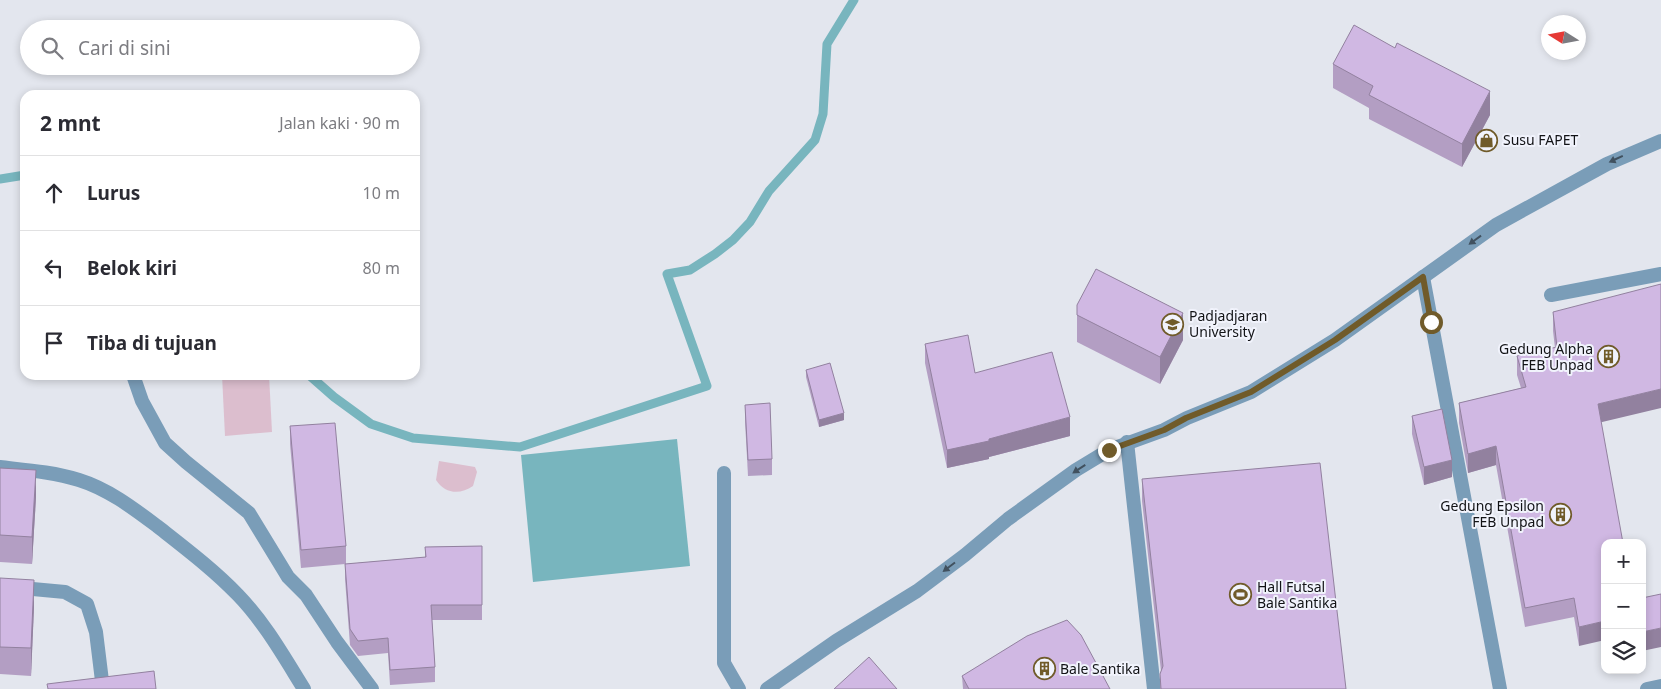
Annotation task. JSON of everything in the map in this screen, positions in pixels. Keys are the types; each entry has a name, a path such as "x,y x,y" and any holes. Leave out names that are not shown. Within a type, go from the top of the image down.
{"lane":[{"path":"767,689 836,641 917,591 965,555 1008,519 1076,470 1109,450 1164,430 1186,418 1251,392 1335,340 1496,225 1607,164 1661,141"},
{"path":"1551,295 1661,274"},
{"path":"1423,277 1500,689"},
{"path":"135,380 142,401 165,443 249,513 288,577 306,596 372,689"},
{"path":"1127,442 1154,689"},
{"path":"0,467 50,473 80,480 116,496 145,517 198,558 239,596 272,637 304,689"},
{"path":"724,473 724,663 739,689"},
{"path":"0,586 65,592 87,604 96,632 103,689"},
{"path":"1647,689 1661,686"}],"shaded area":[{"path":"222,380 269,380 272,432 225,436"},
{"path":"439,461 475,467 477,472 473,486 458,492 444,488 436,480"}],"water":[{"path":"677,439 690,566 533,582 521,455"}],"building":[{"path":"1354,25 1395,48 1397,43 1490,91 1462,144 1369,95 1373,86 1333,64"},
{"path":"1096,269 1183,313 1160,357 1077,315 1077,305"},
{"name":"Gedung Epsilon FEB Unpad","path":"1661,284 1661,389 1598,404 1622,539 1601,539 1601,622 1579,627 1574,598 1525,608 1496,446 1468,454 1459,403 1526,387 1517,356 1557,347 1553,312"},
{"path":"968,335 975,373 1052,352 1070,417 989,439 989,441 947,450 925,344"},
{"path":"830,363 844,413 819,420 806,370"},
{"path":"770,403 772,459 748,460 745,405"},
{"path":"1442,409 1452,460 1424,467 1412,416"},
{"path":"335,423 346,546 301,550 290,426"},
{"name":"Hall Futsal Bale Santika","path":"1320,463 1346,689 1161,689 1160,674 1163,666 1142,479"},
{"path":"0,468 36,470 32,537 0,535"},
{"path":"482,546 482,605 431,605 435,667 390,670 388,638 358,641 350,629 345,564 426,557 425,547"},
{"path":"0,578 34,580 31,648 0,647"},
{"path":"1661,594 1661,628 1646,631 1646,597"},
{"name":"Bale Santika","path":"1067,620 1081,635 1110,689 969,689 962,676 1027,636"},
{"path":"869,657 897,689 834,689"},
{"path":"154,671 156,689 48,689 47,684"}],"waterway":[{"path":"315,380 334,397 371,424 413,438 520,447 707,386 667,274 690,270 733,240 750,222 769,191 815,140 823,114 827,44 854,0"},
{"path":"0,179 20,176"}],"place":[{"name":"Susu FAPET","path":"1487,140"},
{"name":"Padjadjaran University","path":"1173,324"},
{"name":"Gedung Alpha FEB Unpad","path":"1609,357"},
{"name":"Gedung Epsilon FEB Unpad","path":"1560,514"},
{"name":"Hall Futsal Bale Santika","path":"1241,595"},
{"name":"Bale Santika","path":"1044,669"}],"route":[{"path":"1109,450 1164,430 1186,418 1251,392 1335,340 1391,302 1423,277 1431,322"}]}
